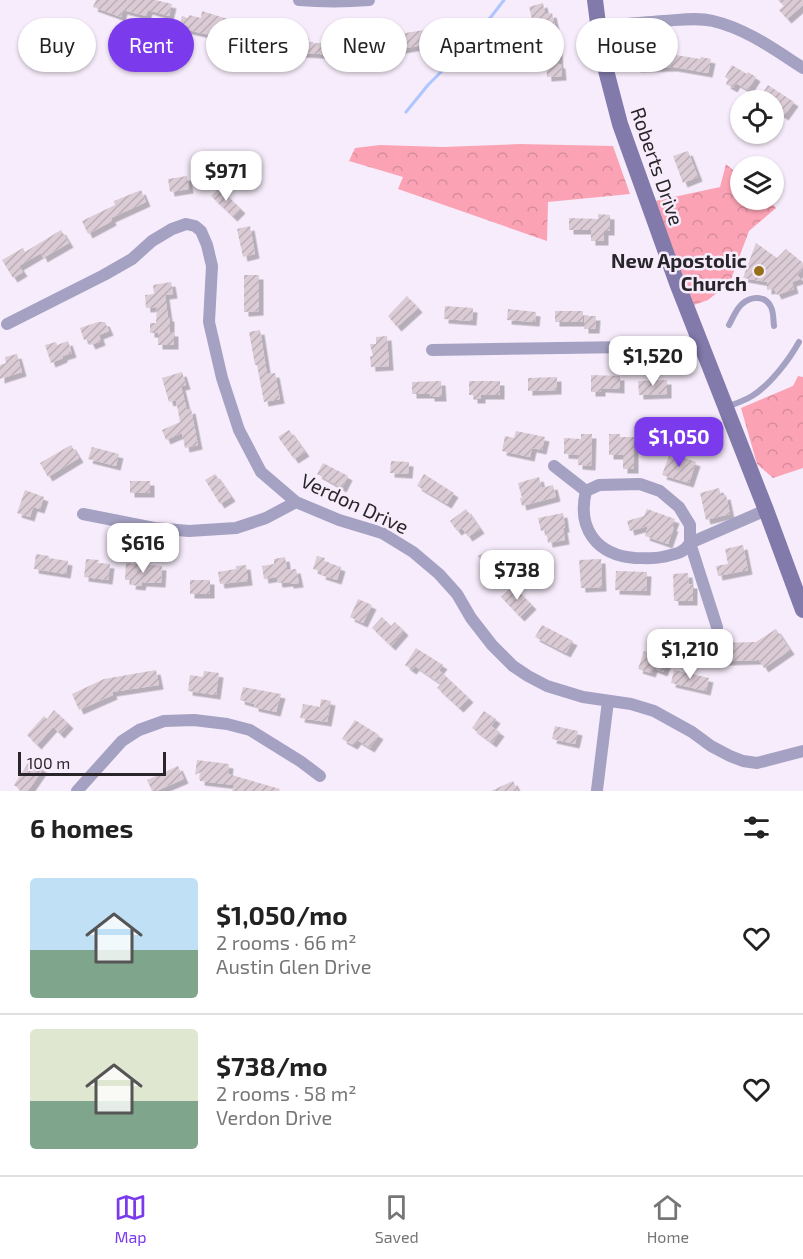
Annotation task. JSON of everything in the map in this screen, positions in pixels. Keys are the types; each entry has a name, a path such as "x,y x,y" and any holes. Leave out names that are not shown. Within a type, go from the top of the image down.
{"street":[{"path":"299,0 322,2 369,0"},
{"name":"Roberts Drive","path":"595,0 597,18"},
{"path":"678,20 699,19 729,26 760,39 780,54 801,64"},
{"name":"Roberts Drive","path":"606,72 620,124 701,346 798,585 803,610"},
{"name":"Verdon Drive","path":"7,324 132,259 152,241 172,229 186,224 195,226 201,231 207,245 212,266 210,322 222,378 239,430 261,472 297,502 339,520 382,533 413,552 439,574 457,594 471,618 492,645 513,666 528,676 548,686 583,697 631,704 654,711 692,732 711,746 743,761 757,763 803,751"},
{"path":"432,350 701,346"},
{"path":"554,466 586,491"},
{"path":"717,627 690,543 690,525 679,507 660,491 640,484 599,485 586,491 583,502 584,519 588,532 610,553 628,557 653,559 676,554 685,550 690,543 766,510"},
{"path":"83,514 154,528 189,531 236,528 266,518 297,502"},
{"path":"597,790 608,701"},
{"path":"77,791 122,741 139,730 164,721 194,720 227,724 250,730 320,776"}],"lane":[{"path":"729,325 741,305 757,297 766,300 771,306 774,326"},
{"path":"726,408 754,395 792,354 799,342"}],"green space":[{"path":"520,144 613,146 630,194 548,202 547,241 398,189 403,177 349,161 355,148 380,145 443,147"},
{"path":"726,164 730,167 730,210 774,210 749,231 730,282 708,300 694,305 655,201 720,187"},
{"path":"798,376 803,377 803,468 773,478 757,464 741,408 793,386"}],"building":[{"path":"96,0 155,0 172,4 169,16 148,10 146,16 123,10 121,17 93,7"},
{"path":"778,0 803,0 803,5 787,19 779,10 784,6"},
{"path":"543,3 545,14 552,13 553,18 532,18 529,7"},
{"path":"202,11 225,18 206,18 206,34 194,31 194,18 188,18 189,15 201,18"},
{"path":"419,31 419,46 407,48 407,33"},
{"path":"321,43 321,55 309,53 309,44"},
{"path":"678,55 711,59 708,73 678,68"},
{"path":"732,65 756,77 748,90 736,83 733,88 726,84 728,79 725,77"},
{"path":"547,72 562,72 562,76 547,77"},
{"path":"768,85 776,90 765,90"},
{"path":"784,95 794,102 784,116"},
{"path":"688,151 698,177 683,183 673,156"},
{"path":"187,176 189,189 170,192 168,179"},
{"path":"219,188 241,209 233,217 211,196"},
{"path":"141,190 146,202 111,218 112,221 88,234 82,221 115,205 114,201"},
{"path":"598,214 610,215 610,231 604,231 604,241 591,241 591,230 569,230 569,218 598,219"},
{"path":"250,226 255,254 243,257 237,229"},
{"path":"61,230 69,243 43,258 41,253 19,266 23,272 13,278 2,260 23,248 25,252"},
{"name":"New Apostolic Church","path":"756,243 777,258 786,249 803,263 803,268 797,275 801,279 792,282 794,289 777,295 774,289 767,290 767,282 743,278"},
{"path":"244,275 259,275 259,311 244,312"},
{"path":"171,282 173,294 165,295 168,317 170,317 170,332 174,332 174,345 158,345 158,333 150,333 150,323 156,323 157,307 146,308 145,295 154,294 153,285"},
{"path":"407,296 418,308 397,327 388,316"},
{"path":"445,306 473,308 472,321 444,319"},
{"path":"508,309 536,312 535,322 507,320"},
{"path":"555,311 583,311 583,322 555,322"},
{"path":"584,316 596,316 595,329 584,329"},
{"path":"105,322 109,331 99,335 101,341 91,345 88,339 84,340 80,328"},
{"path":"260,330 267,374 275,373 280,399 264,402 249,332"},
{"path":"387,336 389,366 371,367 370,356 373,356 370,344 376,344 376,337"},
{"path":"68,341 72,353 51,363 45,345 56,342 57,345"},
{"path":"17,354 22,372 0,379 0,365 6,363 5,357"},
{"path":"182,372 186,385 181,386 187,410 191,409 198,445 185,448 182,433 166,440 162,430 180,422 176,400 169,402 162,378"},
{"path":"591,375 620,376 620,389 601,388 601,392 591,392"},
{"path":"557,377 557,390 528,391 528,378"},
{"path":"667,380 667,394 639,395 638,381"},
{"path":"441,381 442,397 412,394 412,382"},
{"path":"469,381 500,381 500,395 481,395 481,399 473,399 473,395 469,395"},
{"path":"289,430 305,452 294,459 278,437"},
{"path":"516,431 545,437 542,450 532,448 530,457 502,451 505,436 514,438"},
{"path":"581,434 592,434 591,466 578,465 578,455 564,454 564,438 581,439"},
{"path":"609,434 634,437 634,469 623,469 623,455 609,455"},
{"path":"71,445 79,458 48,477 40,463"},
{"path":"92,447 119,454 116,466 88,459"},
{"path":"670,453 696,462 689,483 662,475"},
{"path":"391,461 409,462 408,474 390,473"},
{"path":"323,463 348,476 342,488 317,474"},
{"path":"215,474 231,497 220,504 205,480"},
{"path":"424,474 454,493 447,504 417,486"},
{"path":"539,477 542,488 553,485 556,497 522,506 518,483"},
{"path":"130,481 150,481 150,493 130,493"},
{"path":"719,488 721,496 726,495 730,514 706,520 700,493"},
{"path":"25,490 44,497 40,509 33,507 30,517 17,513"},
{"path":"466,509 480,529 468,537 462,528 457,531 450,521"},
{"path":"647,509 675,519 668,544 645,536 648,526 630,531 627,521 644,516"},
{"path":"563,513 565,540 548,543 546,530 541,531 538,518"},
{"path":"743,545 748,570 718,576 716,566 728,564 725,549"},
{"path":"490,550 503,572 487,581 481,569 484,567 478,556"},
{"path":"36,554 68,561 66,574 34,569"},
{"path":"317,556 341,567 337,580 321,575 322,572 313,569"},
{"path":"285,557 287,570 296,569 299,583 278,583 277,577 264,579 262,566 274,564 274,559"},
{"path":"86,559 110,564 108,580 84,577"},
{"path":"601,559 602,587 581,588 579,560"},
{"path":"126,563 162,566 161,583 142,582 141,586 131,585 132,580 125,580"},
{"path":"246,565 248,581 220,584 218,572"},
{"path":"616,571 647,572 646,591 615,590"},
{"path":"688,573 689,584 693,584 693,601 674,601 673,574"},
{"path":"190,580 210,580 210,594 190,594"},
{"path":"513,586 532,605 520,617 501,597"},
{"path":"358,599 372,605 363,623 350,617"},
{"path":"382,617 391,626 395,622 404,631 391,646 372,628"},
{"path":"542,625 573,641 566,653 535,637"},
{"path":"776,629 790,650 764,668 759,660 722,661 722,643 756,642"},
{"path":"416,648 443,665 439,670 469,698 459,708 437,688 441,684 415,666 412,670 405,665"},
{"path":"644,651 668,659 663,672 653,668 651,673 638,669"},
{"path":"156,670 159,685 112,692 113,695 79,710 72,694 104,679"},
{"path":"674,670 709,678 706,691 671,683"},
{"path":"204,671 219,673 216,695 188,691 190,675 203,677"},
{"path":"243,687 281,694 276,712 254,707 254,704 240,700"},
{"path":"321,699 331,701 327,722 300,718 303,704 320,707"},
{"path":"54,710 69,724 60,734 53,727 37,745 27,735 44,716 47,719"},
{"path":"484,711 496,719 491,726 500,732 492,743 472,728"},
{"path":"355,720 379,735 370,748 357,740 353,745 342,739"},
{"path":"555,726 578,731 575,744 552,739"},
{"path":"30,760 43,769 28,791 22,791 14,785"},
{"path":"197,760 229,764 228,774 280,789 279,791 232,791 234,785 200,781 201,772 195,775"},
{"path":"178,766 184,779 152,791 147,780"},
{"path":"513,781 518,791 491,791"}],"waterway":[{"path":"406,112 428,85 473,40 504,0"}],"place":[{"name":"New Apostolic Church","path":"759,271"}]}
